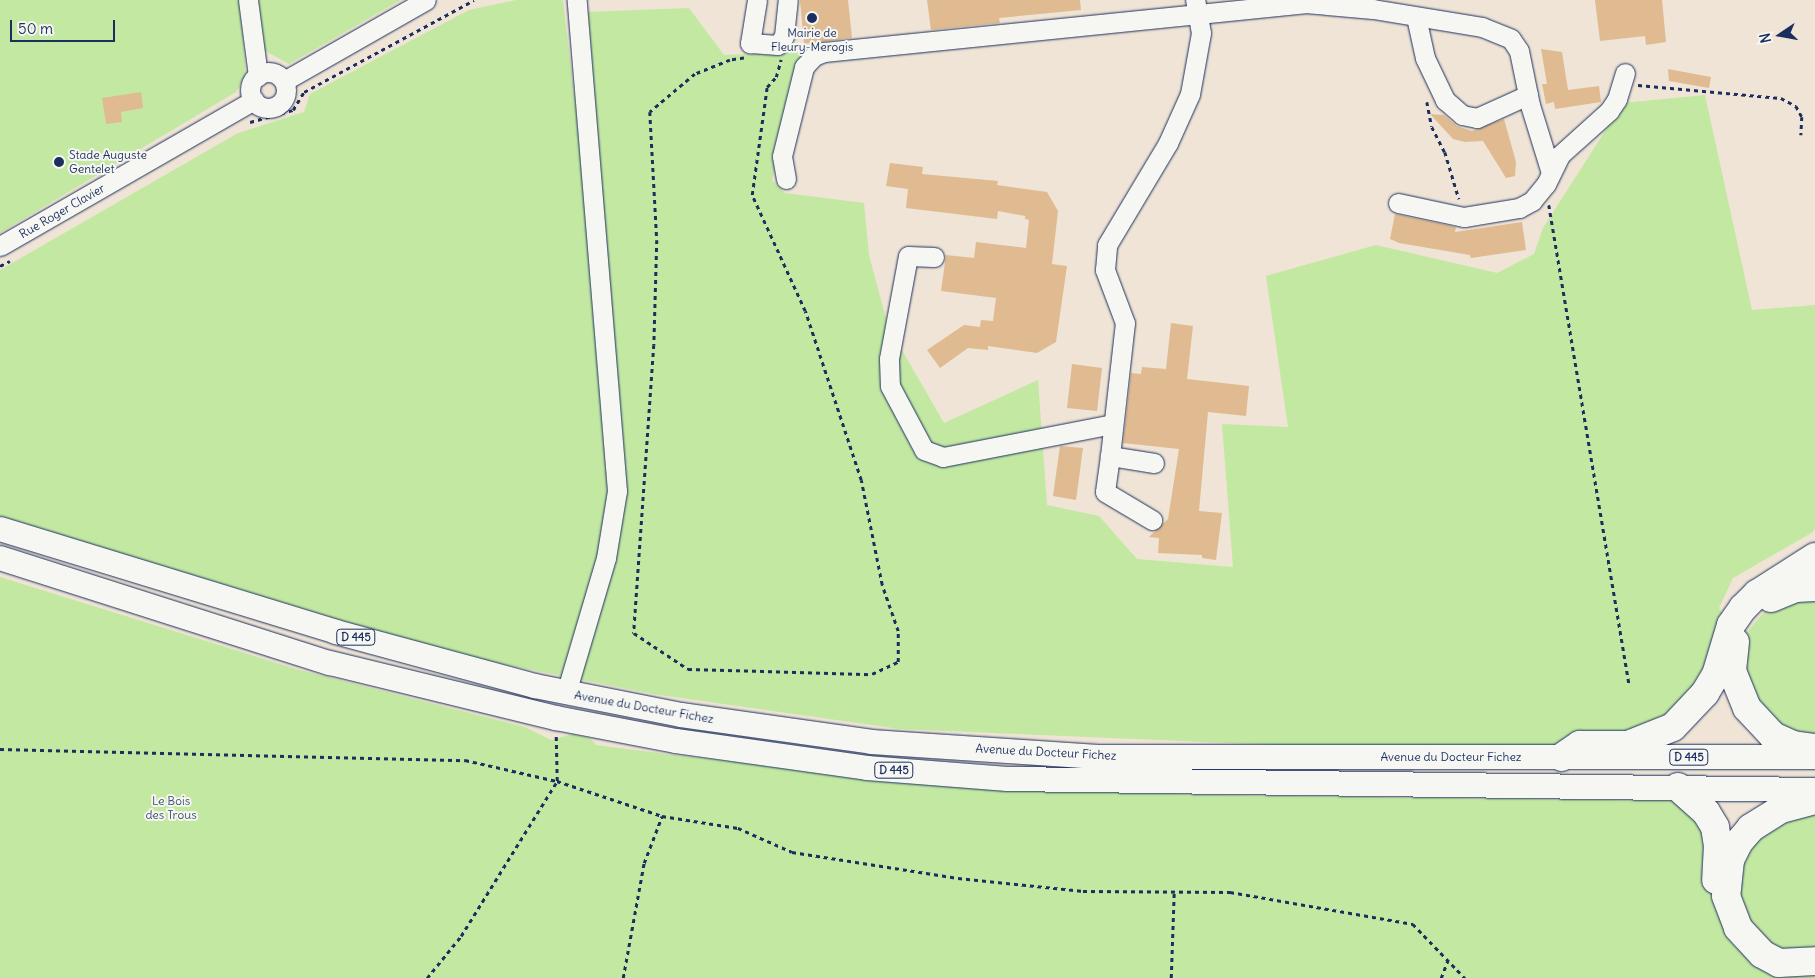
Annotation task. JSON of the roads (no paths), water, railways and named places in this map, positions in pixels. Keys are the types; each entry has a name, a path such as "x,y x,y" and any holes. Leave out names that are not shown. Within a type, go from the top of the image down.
{"highway":[{"path":"1562,757 1580,745 1628,745 1672,726 1691,711 1716,675 1731,625 1743,608 1757,594 1815,557"},
{"path":"1815,587 1796,588 1762,603 1738,633 1732,671 1747,708 1760,724 1774,736 1793,745 1815,748"},
{"path":"1678,787 1706,812 1715,827 1718,845 1717,902 1726,928 1741,948 1763,966 1786,974 1815,973"},
{"path":"1815,800 1781,809 1751,828 1739,842 1730,860 1726,896 1738,928 1762,954 1780,963 1815,961"}],"main road":[{"name":"Avenue du Docteur Fichez","path":"0,529 336,632 535,686 681,715 872,742 1098,757 1562,757"},
{"name":"D 445","path":"0,558 330,663 556,718 676,741 858,766 1008,779 1815,790"},
{"name":"D 445","path":"1562,757 1815,757"}],"street":[{"path":"248,0 258,76 251,85 254,100 265,108 284,108 284,81 275,74 258,76"},
{"path":"284,81 426,0"},
{"path":"566,693 606,558 617,491 577,0"},
{"path":"757,0 750,43 778,45 784,36 788,0"},
{"path":"786,179 782,156 804,67 814,56 824,52 1197,7 1305,1 1482,27 1511,39 1519,51 1549,178"},
{"path":"1152,520 1105,492 1125,323 1105,270 1107,245 1168,143 1187,102 1198,58 1197,7"},
{"path":"1416,17 1426,58 1433,75 1445,100 1462,115 1477,118 1528,95"},
{"path":"1398,203 1464,217 1519,208 1532,201 1549,178 1560,154 1609,111 1624,78"},
{"name":"Rue Roger Clavier","path":"0,246 254,100"},
{"path":"934,258 908,256 889,360 890,386 924,450 943,457 1113,424"},
{"path":"1110,456 1154,463"}],"place":[{"name":"Mairie de Fleury-Merogis","path":"812,18"},
{"name":"Stade Auguste Gentelet","path":"59,162"}],"park label":[{"name":"Le Bois des Trous","path":"171,808"}]}
